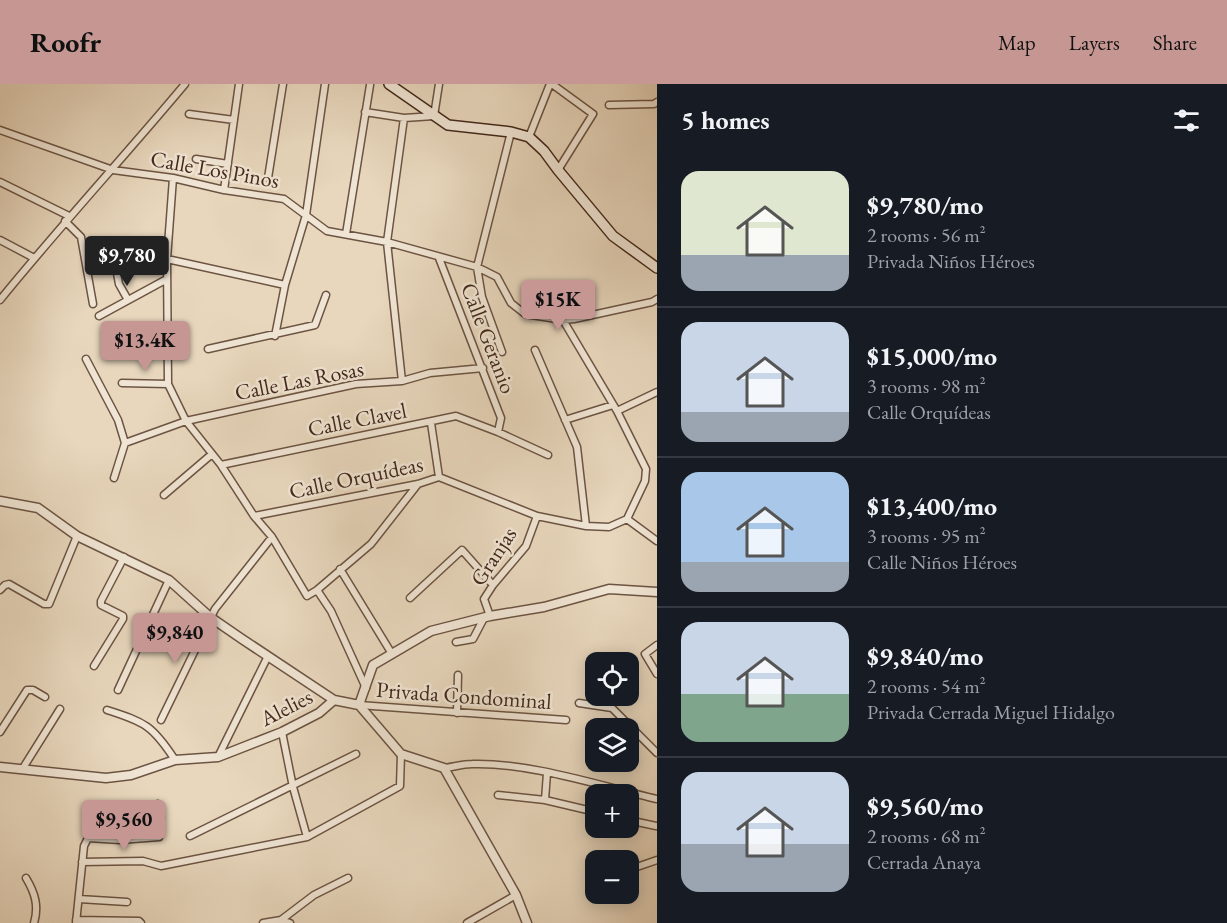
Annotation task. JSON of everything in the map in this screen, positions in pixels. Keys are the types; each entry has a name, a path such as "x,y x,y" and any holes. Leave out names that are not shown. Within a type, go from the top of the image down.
{"main road":[{"path":"389,84 448,125 511,132 529,137 544,151 613,236 657,268"}],"street":[{"path":"0,300 67,218 113,170 185,84"},
{"path":"224,190 239,84"},
{"path":"268,178 283,84"},
{"path":"275,336 285,285 306,215 325,84"},
{"path":"365,112 404,118 434,117 439,84"},
{"path":"529,137 551,84 593,114 558,170"},
{"path":"346,234 370,85"},
{"path":"609,105 654,104 657,102"},
{"path":"189,114 234,120"},
{"path":"402,381 387,242 404,118"},
{"name":"Calle Los Pinos","path":"0,130 113,170 173,178 224,190 284,199 327,231 387,242 477,267"},
{"path":"502,352 482,297 477,267 511,132"},
{"path":"196,159 228,164"},
{"path":"173,178 167,259 168,384 186,421 221,465 254,516 272,537 307,596 317,591 371,544 418,484"},
{"path":"0,182 67,218 81,237 93,304"},
{"path":"0,240 34,258"},
{"name":"Calle Geranio","path":"439,258 501,418 498,432"},
{"path":"167,259 285,285"},
{"path":"115,264 119,284 128,300"},
{"path":"477,267 497,277 511,303 525,314 563,320 574,319 641,305 657,299"},
{"path":"99,316 167,279"},
{"path":"207,350 315,326 326,295"},
{"path":"563,320 615,408 646,469 645,482 627,519 657,541"},
{"path":"535,350 577,447 586,526"},
{"path":"86,360 118,420 125,443 114,478"},
{"name":"Calle Las Rosas","path":"125,443 186,421 356,384 402,381 430,373 483,368"},
{"path":"122,383 168,384"},
{"path":"565,420 615,408 657,392"},
{"name":"Calle Clavel","path":"221,465 456,416 548,455"},
{"path":"431,423 439,477"},
{"path":"164,495 212,454"},
{"name":"Calle Orquídeas","path":"254,516 418,484 439,477 537,516 586,526 609,527 627,519"},
{"path":"0,501 38,508 77,536 170,580 210,618 334,700"},
{"name":"Granjas","path":"487,617 484,599 526,546 537,516"},
{"path":"0,590 9,584 44,604 49,604 77,536"},
{"path":"161,720 210,618 272,537"},
{"path":"410,598 462,550 493,585"},
{"path":"94,666 123,619 123,616 101,605 101,601 124,557"},
{"path":"340,569 392,654"},
{"path":"118,690 170,580"},
{"path":"657,592 609,589 544,607 487,617 431,631 373,665 359,705 401,754 444,768 470,764 506,766 547,773 657,799"},
{"path":"317,591 331,611 366,688"},
{"path":"456,642 473,639 487,617"},
{"path":"657,645 645,654 657,674"},
{"path":"218,757 268,656"},
{"path":"457,713 458,675"},
{"path":"0,732 27,690 33,690 45,697"},
{"name":"Alelies","path":"0,767 106,778 132,776 175,760 218,757 282,732 319,713 334,700 359,705"},
{"path":"579,703 612,708 657,753"},
{"name":"Privada Condominal","path":"359,705 566,720"},
{"path":"23,768 60,709"},
{"path":"107,710 137,719 159,736 175,760"},
{"path":"282,732 293,787 307,837"},
{"path":"190,836 356,754"},
{"path":"82,862 143,861 161,866 307,837 400,786 401,754"},
{"path":"444,768 516,895 527,923"},
{"path":"545,800 547,773"},
{"path":"498,795 545,800 585,809"},
{"path":"141,923 139,921 76,921 84,846 88,838 120,840 159,837 158,804"},
{"path":"639,822 656,826"},
{"path":"639,866 657,860"},
{"path":"26,878 35,893 37,913 34,923"},
{"path":"263,923 281,920 314,895 348,878"},
{"path":"467,923 516,895"},
{"path":"79,899 127,902"},
{"path":"281,920 290,923"}]}
